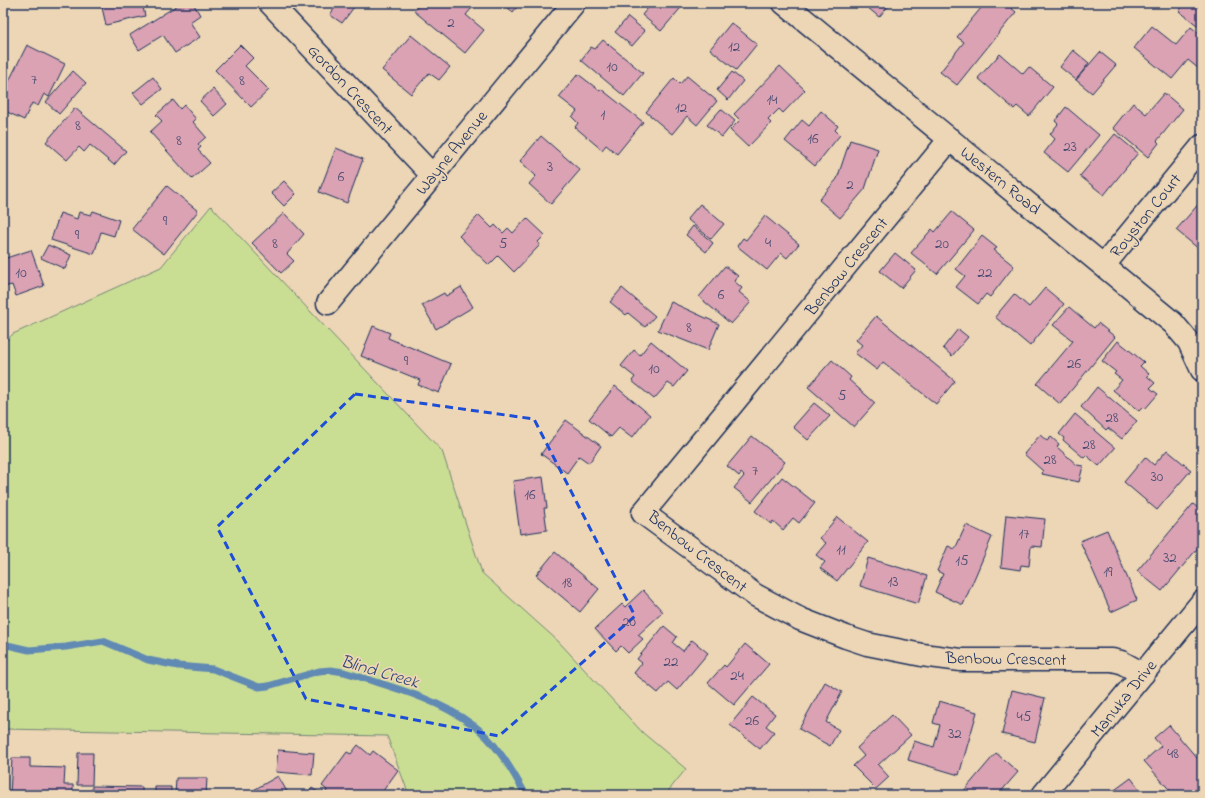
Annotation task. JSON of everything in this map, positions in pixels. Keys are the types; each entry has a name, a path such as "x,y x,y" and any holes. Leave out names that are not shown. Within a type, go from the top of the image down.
{"street":[{"name":"Gordon Crescent","path":"270,3 432,175"},
{"name":"Wayne Avenue","path":"328,302 574,3"},
{"name":"Western Road","path":"784,3 1104,265 1181,332 1189,342 1202,370"},
{"name":"Benbow Crescent","path":"950,139 643,513 755,595 800,619 867,644 961,660 1112,660 1121,662 1143,674"},
{"name":"Royston Court","path":"1104,265 1202,146"},
{"name":"Manuka Drive","path":"1043,795 1202,602"}],"highlighted area":[{"path":"355,394 534,419 635,616 499,736 306,699 217,527"}],"green space":[{"path":"211,206 442,451 482,573 558,641 643,733 686,769 665,795 409,795 387,736 3,729 3,344 13,334 161,267"}],"building":[{"path":"101,3 142,3 145,16 106,25"},
{"path":"181,3 193,3 200,15 190,22 200,37 175,53 163,35 139,50 130,35"},
{"path":"338,3 348,3 354,7 342,23 330,15"},
{"path":"421,3 476,3 466,15 484,30 465,53 414,11"},
{"path":"502,3 520,3 513,12"},
{"path":"652,3 685,3 661,31 642,15"},
{"path":"870,3 891,3 879,17 867,7"},
{"path":"1005,3 1016,12 957,85 940,72 964,42 957,37 981,8 977,4"},
{"path":"1185,3 1197,3 1202,7 1202,29 1179,11"},
{"path":"628,17 645,31 632,46 615,32"},
{"path":"731,23 757,44 736,70 710,49"},
{"path":"1152,26 1176,45 1191,27 1202,36 1202,65 1199,69 1188,60 1172,79 1134,48"},
{"path":"411,35 450,67 439,80 429,73 411,94 382,70"},
{"path":"603,40 643,73 624,96 581,60 591,47 595,49"},
{"path":"27,45 65,64 49,97 44,94 38,106 32,103 24,120 3,110 3,93"},
{"path":"240,45 253,58 245,66 269,90 251,107 215,70"},
{"path":"1073,50 1089,63 1076,80 1060,67"},
{"path":"1100,52 1116,65 1092,93 1076,80"},
{"path":"1000,54 1023,74 1029,67 1053,87 1029,116 1017,106 1014,109 978,78"},
{"path":"780,66 805,90 783,113 779,109 768,120 771,123 748,147 730,130 740,120 734,114"},
{"path":"73,71 86,83 59,114 46,102"},
{"path":"732,72 743,81 728,100 717,90"},
{"path":"578,74 600,91 601,89 643,122 617,154 606,145 602,150 575,127 578,123 572,117 577,111 559,97"},
{"path":"687,76 717,101 697,125 687,116 672,134 646,112 674,78 680,84"},
{"path":"153,77 162,89 143,104 133,93"},
{"path":"213,89 227,104 214,116 200,101"},
{"path":"1164,93 1183,109 1157,141 1159,143 1148,157 1113,128 1133,103 1146,114"},
{"path":"173,100 180,109 184,105 196,119 193,122 206,137 198,144 201,147 198,150 210,163 192,179 150,132 162,121 156,115"},
{"path":"1066,107 1099,135 1068,172 1044,153 1055,139 1050,134 1058,124 1055,121"},
{"path":"75,108 126,151 114,165 90,145 84,152 79,147 67,160 46,142"},
{"path":"721,109 735,121 722,137 707,125"},
{"path":"821,111 838,126 835,130 840,135 815,166 785,141 802,120 809,126"},
{"path":"1115,134 1138,153 1104,195 1080,176"},
{"path":"541,136 580,170 551,204 529,184 536,176 520,161"},
{"path":"850,140 878,149 865,189 840,218 819,200 837,179"},
{"path":"336,148 363,159 347,203 319,192"},
{"path":"284,181 296,194 284,206 271,193"},
{"path":"167,186 198,211 164,254 132,229"},
{"path":"1202,200 1202,247 1200,250 1176,230"},
{"path":"700,204 724,224 711,239 687,219"},
{"path":"93,211 119,220 114,236 101,232 94,254 51,240 60,213 77,219 79,212 91,215"},
{"path":"952,212 974,230 937,274 911,253 932,229 935,232"},
{"path":"284,213 304,234 287,254 294,261 281,273 252,243"},
{"path":"479,215 492,228 495,225 503,233 508,228 513,233 527,218 545,235 538,242 540,245 514,272 498,256 489,265 459,236"},
{"path":"765,216 799,244 787,258 781,253 767,270 737,246 743,238 746,240"},
{"path":"693,226 713,243 706,252 686,235"},
{"path":"982,236 997,248 994,250 1014,266 990,297 986,294 978,304 956,287 965,276 956,269"},
{"path":"48,245 71,255 65,269 41,258"},
{"path":"31,250 44,286 16,296 12,285 3,287 3,259"},
{"path":"895,253 916,270 901,288 880,271"},
{"path":"725,266 738,276 734,281 742,288 739,292 751,302 731,324 699,297"},
{"path":"461,287 473,307 436,329 422,305 444,293 446,296"},
{"path":"622,288 655,316 645,327 628,313 626,315 610,302"},
{"path":"1045,288 1064,304 1030,346 995,317 1014,294 1029,307"},
{"path":"671,302 719,324 708,350 658,330"},
{"path":"1069,307 1094,328 1098,323 1115,337 1060,404 1037,384 1073,341 1053,325"},
{"path":"876,316 955,381 936,404 883,362 877,370 855,353 862,345 856,340"},
{"path":"373,326 390,333 388,338 451,364 439,393 418,385 420,380 361,356"},
{"path":"958,329 968,337 952,356 943,348"},
{"path":"651,341 687,371 674,387 668,383 654,399 632,381 635,377 621,366 634,350 640,355"},
{"path":"1118,341 1144,362 1140,366 1149,374 1147,376 1155,383 1150,388 1158,394 1145,409 1143,407 1139,411 1113,390 1122,380 1114,374 1116,372 1102,361"},
{"path":"832,360 851,377 849,380 875,403 854,427 808,387"},
{"path":"615,386 650,415 632,438 619,428 611,437 589,419"},
{"path":"1097,387 1137,421 1122,439 1108,428 1106,430 1081,407"},
{"path":"814,403 830,416 808,440 793,427"},
{"path":"1075,414 1115,448 1099,466 1086,455 1084,458 1063,440 1064,438 1059,434"},
{"path":"566,420 601,446 589,463 579,456 567,473 541,454"},
{"path":"1040,435 1047,441 1051,437 1059,444 1057,447 1077,465 1083,466 1079,482 1042,474 1043,471 1024,454"},
{"path":"752,436 785,462 752,502 734,488 744,476 741,473 739,476 727,466"},
{"path":"1167,450 1191,470 1157,510 1124,482 1145,457 1154,465"},
{"path":"543,477 547,508 544,508 547,530 520,534 513,481"},
{"path":"782,477 815,503 799,523 793,518 783,530 773,521 771,524 755,511"},
{"path":"1193,504 1202,511 1202,543 1162,591 1137,571"},
{"path":"1006,515 1045,519 1042,547 1031,546 1029,566 1021,565 1020,570 1001,567"},
{"path":"837,517 868,542 837,581 820,568 825,562 816,555 826,543 820,538"},
{"path":"966,525 992,537 963,605 935,592 943,574 937,571 948,546 955,549"},
{"path":"1107,530 1137,600 1111,612 1080,541"},
{"path":"555,552 599,589 580,612 536,575"},
{"path":"868,558 927,576 918,604 860,586"},
{"path":"643,590 663,612 638,635 643,639 628,653 621,646 616,651 595,629 622,604 625,607"},
{"path":"664,626 677,637 673,643 683,651 692,640 708,653 677,690 668,682 658,693 634,673 642,663 637,659"},
{"path":"745,644 769,664 734,705 708,683 724,665 726,667"},
{"path":"825,682 842,692 826,722 839,730 830,746 799,729"},
{"path":"1012,690 1045,698 1035,742 1002,734"},
{"path":"753,697 775,714 766,726 774,732 760,749 730,725"},
{"path":"939,701 977,712 959,775 908,760 914,741 934,747 940,725 933,723"},
{"path":"892,715 911,735 878,765 889,777 876,789 853,766 864,756 857,748"},
{"path":"1169,725 1202,764 1202,795 1174,795 1144,761 1161,746 1154,738"},
{"path":"358,745 370,755 373,751 398,770 380,795 365,795 359,791 356,795 328,795 326,792 327,790 322,786 347,752 351,754"},
{"path":"278,750 314,753 312,775 276,772"},
{"path":"78,753 93,753 92,785 77,785"},
{"path":"996,753 1018,772 998,795 994,792 992,795 964,795 962,793"},
{"path":"12,758 30,758 30,767 65,768 64,785 73,785 73,795 10,795"},
{"path":"278,776 289,795 245,795"},
{"path":"176,778 207,778 206,795 175,795"},
{"path":"1131,778 1144,795 1108,795"},
{"path":"92,786 142,787 142,795 92,795"},
{"path":"155,787 171,787 171,795 155,795"},
{"path":"312,788 322,795 307,795"}],"waterway":[{"name":"Blind Creek","path":"3,644 29,650 66,647 103,641 148,660 178,666 213,669 259,687 268,686 319,671 331,670 344,672 411,693 443,707 473,725 481,731 496,748 526,795"}]}
